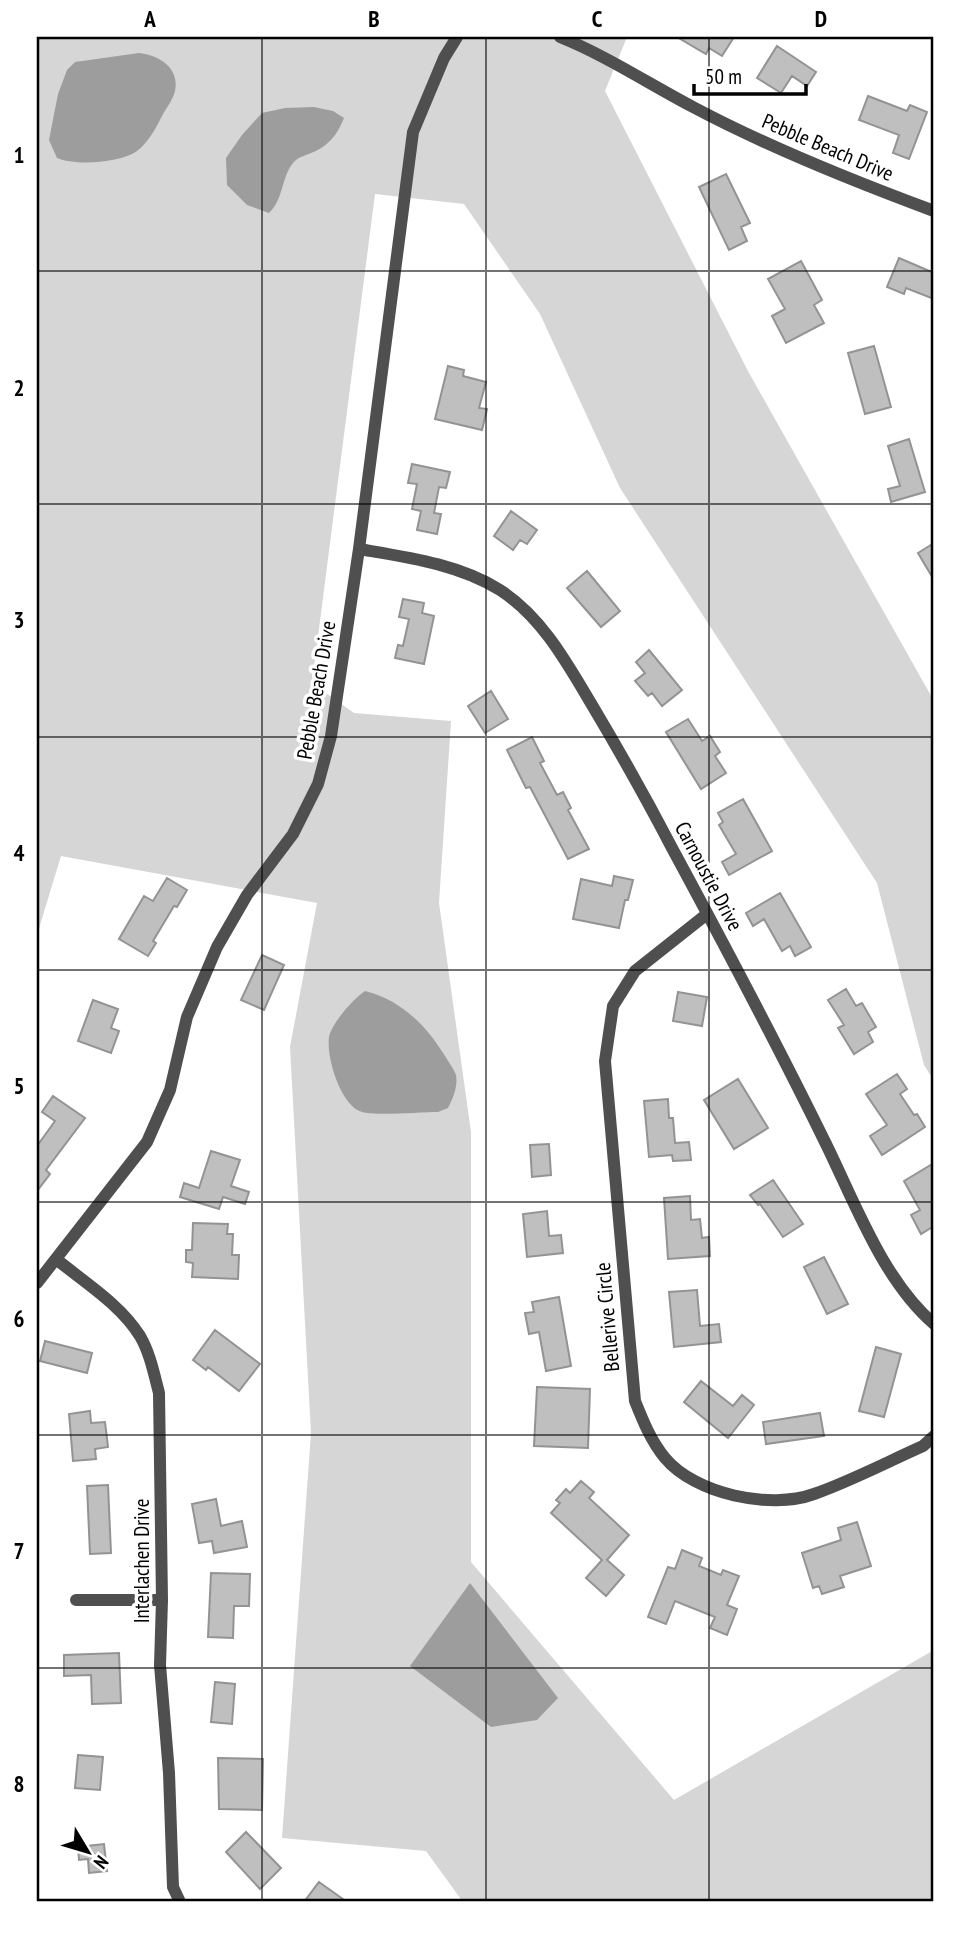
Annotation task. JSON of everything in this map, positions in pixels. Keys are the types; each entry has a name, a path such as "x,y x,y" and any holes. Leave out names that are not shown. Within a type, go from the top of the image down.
{"street":[{"name":"Pebble Beach Drive","path":"37,1283 147,1142 170,1090 187,1017 217,947 247,895 293,834 318,784 331,736 359,549 413,132 444,58 457,37"},
{"name":"Pebble Beach Drive","path":"560,37 589,48 694,108 765,142 934,211"},
{"name":"Carnoustie Drive","path":"359,549 408,558 473,576 502,591 545,631 561,652 626,762 775,1041 881,1255 905,1293 934,1324"},
{"name":"Bellerive Circle","path":"707,914 635,971 612,1006 605,1061 635,1401 651,1440 666,1460 684,1475 726,1494 757,1499 783,1499 812,1495 923,1446 934,1436"},
{"name":"Interlachen Drive","path":"56,1259 111,1304 140,1336 159,1393 162,1601 160,1665 169,1773 173,1887 180,1902"},
{"path":"76,1600 162,1601"}],"shaded area":[{"path":"37,37 627,37 605,91 749,373 934,701 934,1081 924,1065 877,883 620,488 540,314 464,204 375,194 312,683 354,713 451,721 439,903 471,1132 471,1562 674,1800 934,1650 934,1902 463,1902 426,1851 282,1838 311,1433 290,1047 317,903 61,856 37,935"},
{"path":"139,53 166,64 176,83 173,98 148,140 137,151 109,161 75,162 57,158 49,140 58,94 67,70 75,62"},
{"path":"314,107 333,111 344,118 335,135 323,147 299,158 291,165 278,200 269,213 247,205 227,185 226,158 262,113 285,108"},
{"path":"365,991 401,1007 421,1024 438,1045 456,1075 456,1088 448,1108 438,1112 369,1113 354,1108 348,1101 336,1080 330,1057 329,1037 344,1012"},
{"path":"470,1583 558,1698 537,1720 491,1727 410,1666"}],"building":[{"path":"677,37 734,37 722,56 709,48 706,54"},
{"path":"777,46 816,72 807,86 792,76 781,93 757,78"},
{"path":"868,96 907,111 910,105 927,112 909,159 893,153 899,135 859,120"},
{"path":"726,174 750,223 741,227 747,241 729,250 699,187"},
{"path":"899,258 934,273 934,299 906,288 904,294 887,287"},
{"path":"801,261 822,300 814,305 824,323 786,343 772,316 785,309 768,279"},
{"path":"874,346 891,407 865,414 848,353"},
{"path":"448,366 464,370 463,376 486,382 479,408 487,409 482,430 435,419"},
{"path":"909,439 925,492 891,502 888,489 900,486 888,446"},
{"path":"412,464 450,472 446,488 439,487 434,513 441,514 437,534 417,530 421,511 412,509 417,484 408,483"},
{"path":"511,511 537,530 527,544 520,540 513,550 494,536"},
{"path":"934,543 934,580 918,553"},
{"path":"587,571 620,611 601,627 567,588"},
{"path":"403,599 424,603 422,613 434,616 424,664 395,658 398,645 403,646 409,619 399,617"},
{"path":"649,650 682,690 662,706 652,693 648,696 635,681 645,673 636,662"},
{"path":"491,691 508,719 485,733 468,706"},
{"path":"688,719 702,741 710,736 720,752 715,756 726,773 701,789 666,732"},
{"path":"532,737 544,761 540,763 557,795 563,792 571,808 568,810 589,849 568,859 507,750"},
{"path":"743,799 772,851 729,875 722,862 736,854 719,825 723,822 718,813"},
{"path":"614,876 633,880 619,928 573,919 581,879 612,886"},
{"path":"167,878 187,890 153,941 156,943 148,956 119,939 144,896 153,901"},
{"path":"780,893 811,947 795,956 790,946 782,951 764,919 753,926 746,913"},
{"path":"262,955 284,965 264,1010 241,1000"},
{"path":"846,989 856,1006 862,1003 876,1027 868,1032 873,1042 854,1054 838,1028 844,1025 828,1000"},
{"path":"678,992 707,997 702,1026 673,1021"},
{"path":"93,1000 118,1009 111,1028 119,1031 111,1053 78,1041"},
{"path":"897,1074 907,1089 900,1094 925,1127 882,1155 870,1136 887,1125 866,1094"},
{"path":"738,1079 768,1128 734,1149 704,1100"},
{"path":"53,1096 85,1118 46,1170 50,1174 37,1191 37,1146 55,1121 42,1112"},
{"path":"668,1099 675,1143 689,1142 691,1160 673,1161 672,1155 649,1157 644,1101"},
{"path":"549,1144 551,1175 532,1177 530,1145"},
{"path":"211,1151 240,1160 231,1186 249,1192 245,1204 223,1197 219,1209 180,1197 184,1183 199,1188"},
{"path":"934,1163 934,1226 921,1234 911,1215 920,1210 904,1181"},
{"path":"773,1180 803,1224 783,1237 760,1204 750,1195"},
{"path":"690,1196 691,1220 700,1219 702,1238 709,1237 710,1256 668,1259 664,1198"},
{"path":"547,1211 549,1236 561,1235 563,1253 527,1257 523,1214"},
{"path":"193,1223 228,1224 227,1234 233,1234 232,1255 239,1255 238,1279 192,1277 193,1263 186,1262 186,1250 192,1250"},
{"path":"824,1257 848,1304 827,1314 804,1267"},
{"path":"697,1290 700,1326 719,1324 721,1342 674,1347 669,1292"},
{"path":"559,1297 571,1366 546,1371 539,1332 529,1334 525,1313 534,1312 532,1302"},
{"path":"215,1330 260,1364 239,1391 208,1367 206,1370 193,1360"},
{"path":"45,1341 92,1353 87,1373 40,1361"},
{"path":"876,1347 901,1354 884,1417 859,1411"},
{"path":"701,1381 733,1406 742,1395 754,1405 728,1438 684,1402"},
{"path":"537,1387 590,1389 588,1448 534,1446"},
{"path":"90,1411 91,1423 105,1422 108,1447 95,1449 96,1459 73,1461 69,1414"},
{"path":"820,1413 824,1436 766,1444 763,1422"},
{"path":"581,1481 594,1492 589,1498 629,1535 607,1560 624,1575 606,1596 586,1578 602,1560 551,1513 560,1503 556,1500 566,1489 570,1493"},
{"path":"108,1485 111,1553 90,1554 87,1486"},
{"path":"216,1499 221,1526 242,1521 247,1547 214,1553 212,1541 199,1543 192,1504"},
{"path":"857,1522 871,1566 840,1576 844,1587 822,1594 819,1586 813,1588 802,1553 841,1540 838,1528"},
{"path":"682,1550 702,1558 699,1566 721,1575 723,1570 739,1576 727,1605 737,1609 727,1635 710,1628 715,1617 675,1601 666,1624 648,1617 668,1567 675,1569"},
{"path":"211,1573 250,1574 249,1606 234,1606 233,1638 208,1637"},
{"path":"119,1653 121,1703 92,1704 91,1675 64,1676 64,1655"},
{"path":"215,1682 235,1684 232,1724 211,1722"},
{"path":"78,1755 103,1757 100,1790 75,1788"},
{"path":"218,1758 263,1759 262,1810 219,1809"},
{"path":"246,1832 281,1868 260,1889 226,1852"},
{"path":"104,1844 107,1871 89,1873 88,1859 79,1860 78,1847"},
{"path":"319,1882 347,1902 304,1902"}]}
